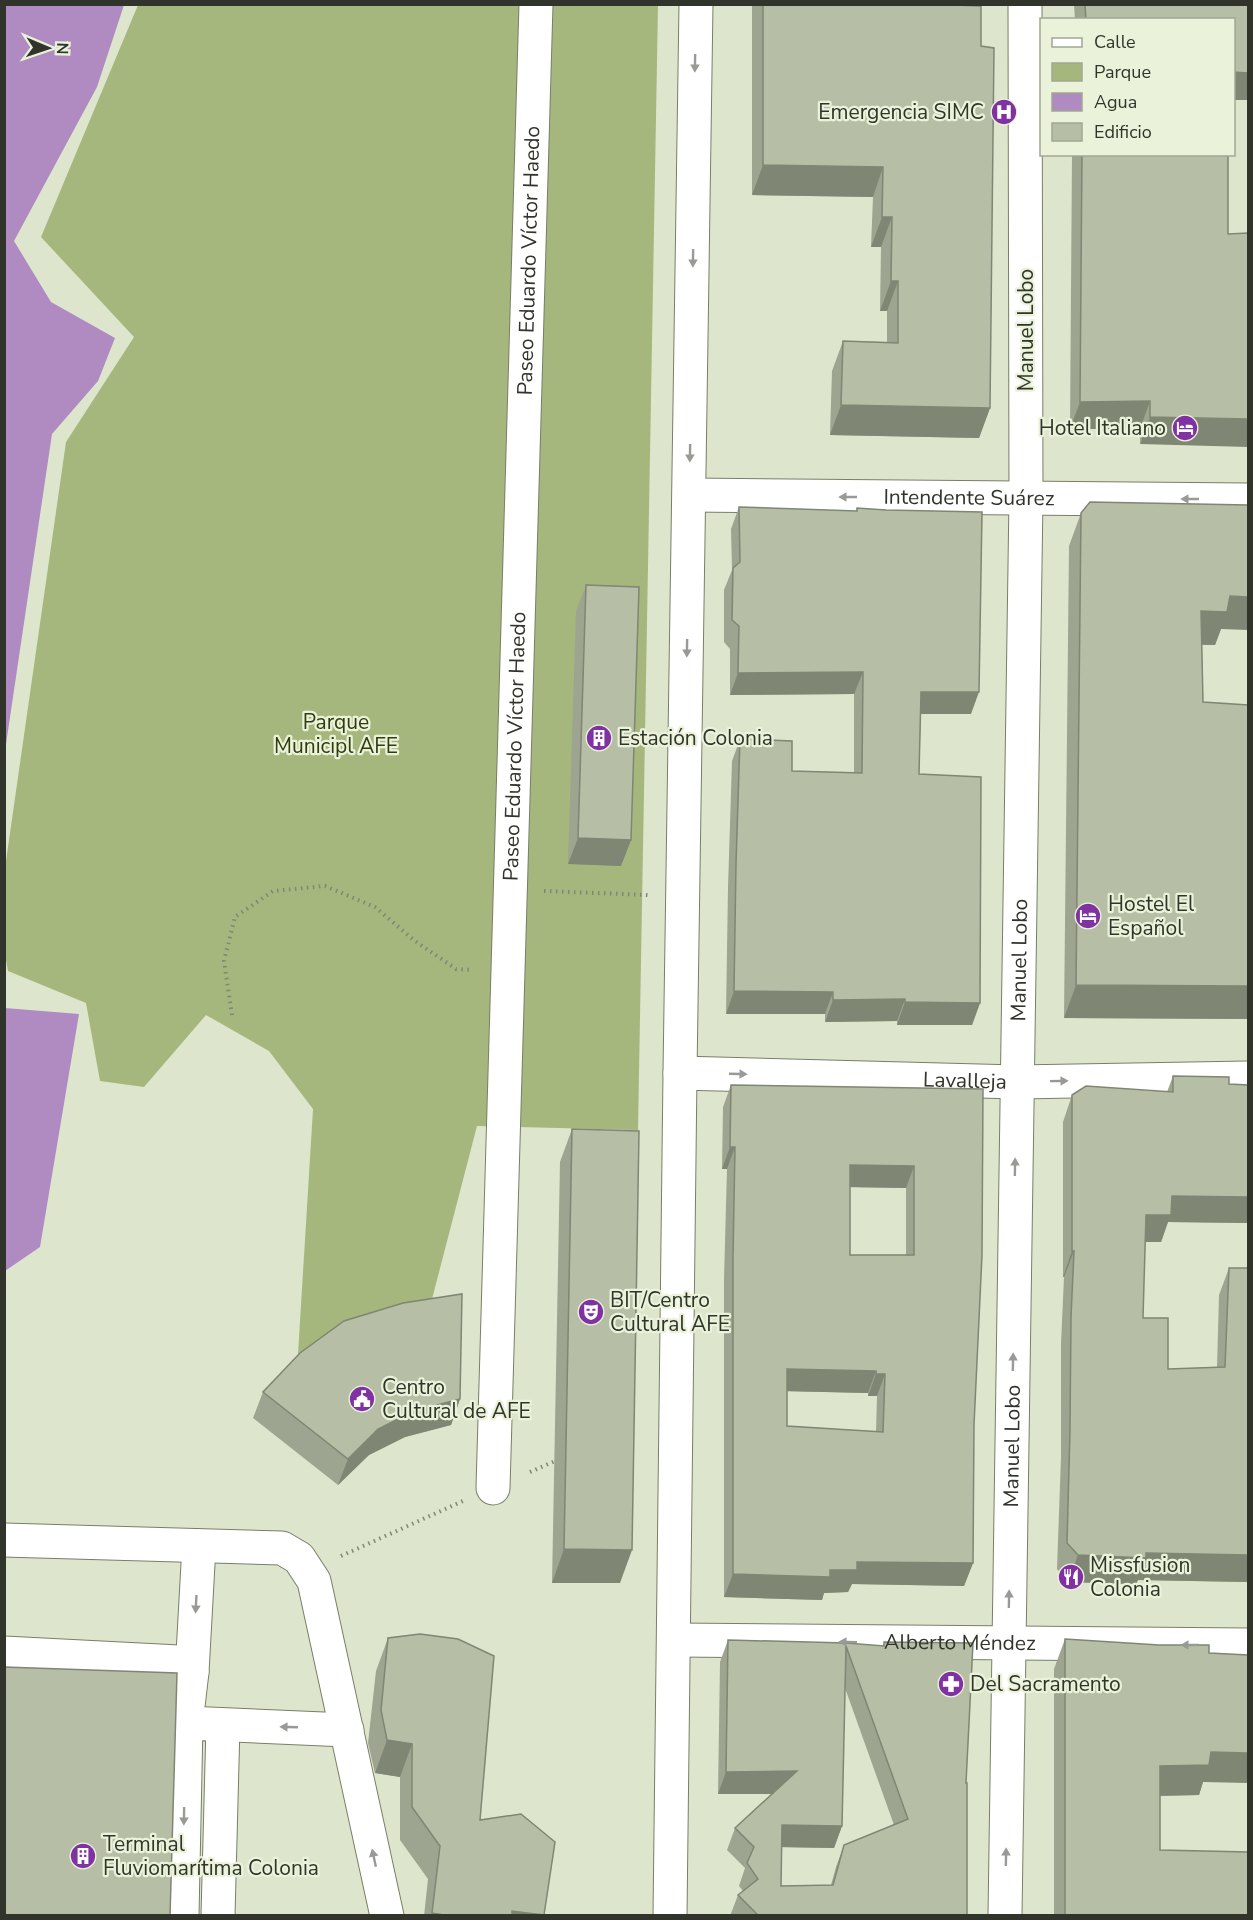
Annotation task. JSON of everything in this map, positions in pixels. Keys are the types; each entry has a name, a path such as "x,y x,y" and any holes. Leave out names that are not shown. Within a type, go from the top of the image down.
{"street":[{"name":"Paseo Eduardo Víctor Haedo","path":"494,1488 536,4"},
{"path":"670,1916 696,4"},
{"name":"Manuel Lobo","path":"1005,1916 1026,498 1025,4"},
{"name":"Intendente Suárez","path":"690,495 1248,500"},
{"name":"Lavalleja","path":"680,1073 1017,1082 1248,1078"},
{"path":"4,1540 282,1548 299,1558 314,1581 387,1916"},
{"path":"182,1916 186,1723 192,1672 199,1546"},
{"name":"Alberto Méndez","path":"674,1640 1248,1645"},
{"path":"4,1653 179,1662 192,1672"},
{"path":"186,1723 347,1730"},
{"path":"218,1916 223,1725"}],"path":[{"path":"232,1015 224,961 235,917 273,891 325,886 375,908 415,941 456,969 508,973"},
{"path":"511,890 683,895"},
{"path":"307,1570 555,1461"}],"green space":[{"name":"Parque Municipl AFE","path":"138,5 658,5 638,1130 477,1126 431,1303 298,1354 313,1109 269,1051 206,1015 144,1087 100,1081 86,1003 8,971 4,950 5,868 66,442 134,337 41,237"}],"water":[{"path":"5,4 124,5 97,87 14,241 51,302 115,338 98,381 52,434 5,751"},
{"path":"5,1008 79,1014 40,1247 5,1271"}],"building":[{"path":"763,4 981,6 981,46 994,48 990,408 841,405 843,341 898,343 898,281 891,281 892,217 882,217 883,167 763,165"},
{"path":"1085,4 1248,4 1248,73 1235,72 1235,18 1086,18"},
{"path":"1082,156 1228,156 1228,234 1248,233 1248,419 1150,417 1150,401 1080,402"},
{"path":"1090,502 1248,505 1248,597 1230,596 1227,612 1201,611 1203,702 1248,705 1248,986 1076,985 1081,513"},
{"path":"739,507 982,512 979,692 921,692 919,774 981,777 980,1003 905,1002 905,999 833,1000 833,992 734,991 740,739 792,741 792,771 862,773 863,672 738,673 739,626 732,620 733,568 740,562"},
{"name":"Estación Colonia","path":"586,585 639,587 631,840 578,838"},
{"path":"1173,1076 1229,1077 1229,1084 1248,1085 1248,1197 1172,1196 1171,1215 1146,1215 1143,1318 1168,1318 1168,1369 1225,1367 1229,1268 1248,1268 1248,1555 1146,1553 1146,1558 1078,1555 1067,1543 1074,1251 1072,1251 1072,1095 1086,1086 1173,1092"},
{"path":"731,1085 983,1089 982,1255 974,1425 973,1563 857,1562 857,1570 830,1570 830,1577 733,1574 735,1147 730,1147","holes":["850,1165 914,1166 914,1255 850,1255","787,1369 876,1371 876,1374 885,1374 883,1432 787,1426"]},
{"name":"BIT/Centro Cultural AFE","path":"572,1129 639,1131 632,1550 564,1549"},
{"name":"Centro Cultural de AFE","path":"462,1294 460,1399 414,1411 378,1429 348,1459 263,1392 300,1353 344,1321 403,1303"},
{"path":"420,1634 458,1639 494,1656 480,1820 521,1814 555,1842 544,1915 512,1911 512,1916 450,1916 432,1913 440,1846 412,1807 412,1744 387,1740 381,1710 388,1638"},
{"path":"1065,1639 1159,1645 1209,1645 1209,1653 1248,1655 1248,1753 1211,1752 1209,1765 1160,1766 1160,1850 1248,1852 1248,1916 1065,1916"},
{"path":"728,1640 884,1646 884,1642 973,1643 966,1783 967,1916 759,1916 738,1895 758,1879 747,1863 754,1847 735,1828 797,1771 726,1772","holes":["846,1646 908,1819 844,1845 833,1885 781,1886 782,1825 842,1826"]},
{"path":"4,1667 177,1673 170,1916 4,1916"}],"place":[{"name":"Emergencia SIMC","path":"1004,112"},
{"name":"Hotel Italiano","path":"1185,428"},
{"name":"Estación Colonia","path":"599,738"},
{"name":"Hostel El Español","path":"1088,916"},
{"name":"BIT/Centro Cultural AFE","path":"591,1312"},
{"name":"Centro Cultural de AFE","path":"362,1399"},
{"name":"Missfusion Colonia","path":"1071,1577"},
{"name":"Del Sacramento","path":"951,1684"},
{"name":"Terminal Fluviomarítima Colonia","path":"83,1856"}]}
